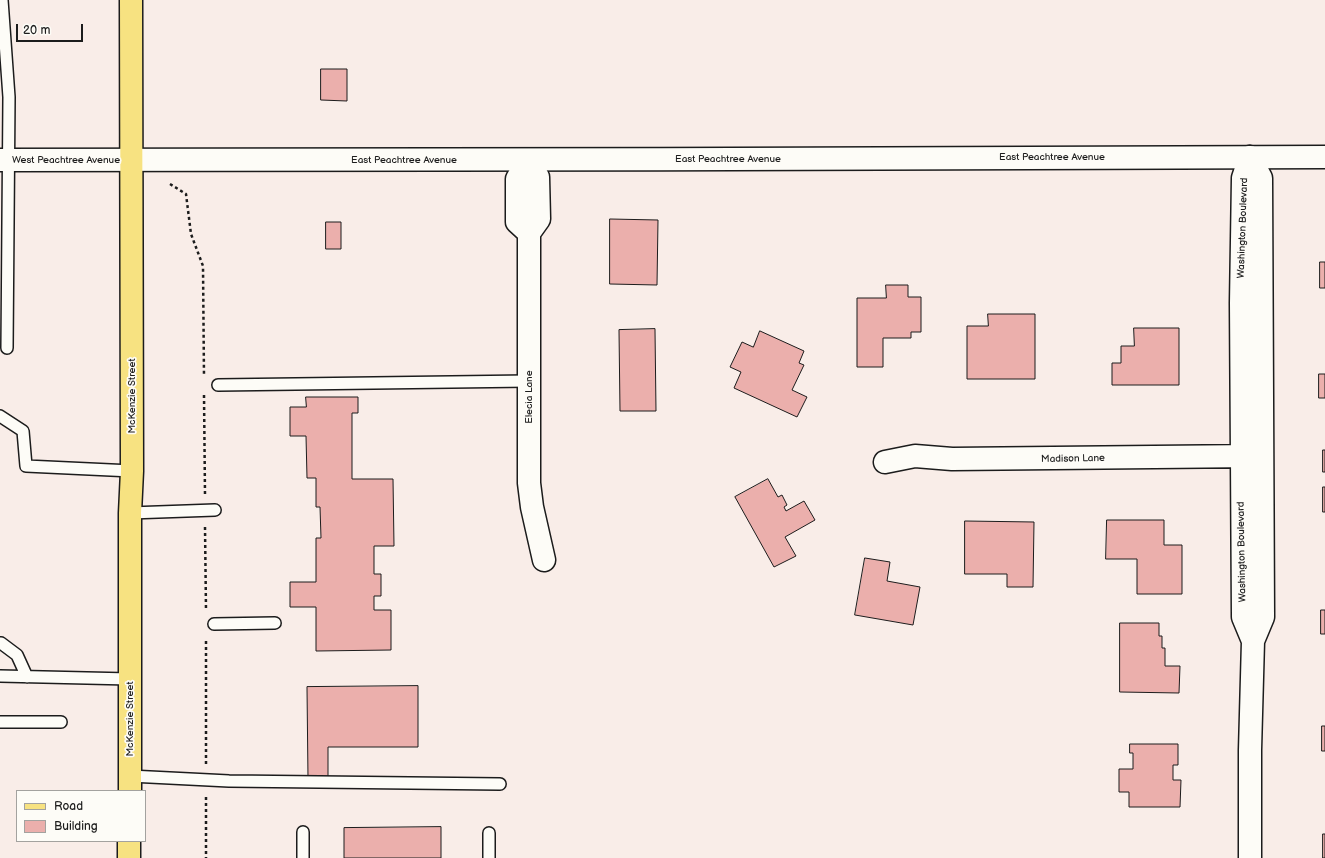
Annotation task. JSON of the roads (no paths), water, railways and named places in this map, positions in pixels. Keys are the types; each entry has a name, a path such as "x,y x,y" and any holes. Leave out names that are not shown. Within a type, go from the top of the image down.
{"main road":[{"name":"McKenzie Street","path":"130,783 130,512 132,471 131,0"},
{"path":"129,842 129,858"}],"street":[{"name":"East Peachtree Avenue","path":"132,160 528,160 1141,156 1325,157"},
{"name":"Washington Boulevard","path":"1250,157 1243,178 1252,456 1243,617 1253,640 1250,750 1250,858"},
{"name":"West Peachtree Avenue","path":"4,160 132,160"},
{"name":"Elecia Lane","path":"528,160 517,179 517,222 529,233 529,483 532,507 544,560"},
{"name":"Madison Lane","path":"885,462 915,456 952,459 1252,456"}],"lane":[{"path":"2,0 9,97 4,160 7,348"},
{"path":"218,385 529,381"},
{"path":"0,416 23,431 26,466 132,471"},
{"path":"130,512 215,510"},
{"path":"214,624 274,623"},
{"path":"1,643 17,654 27,677"},
{"path":"0,676 130,679"},
{"path":"0,722 61,722"},
{"path":"130,783 229,781 500,784"},
{"path":"303,832 303,858"},
{"path":"489,833 489,858"}]}
